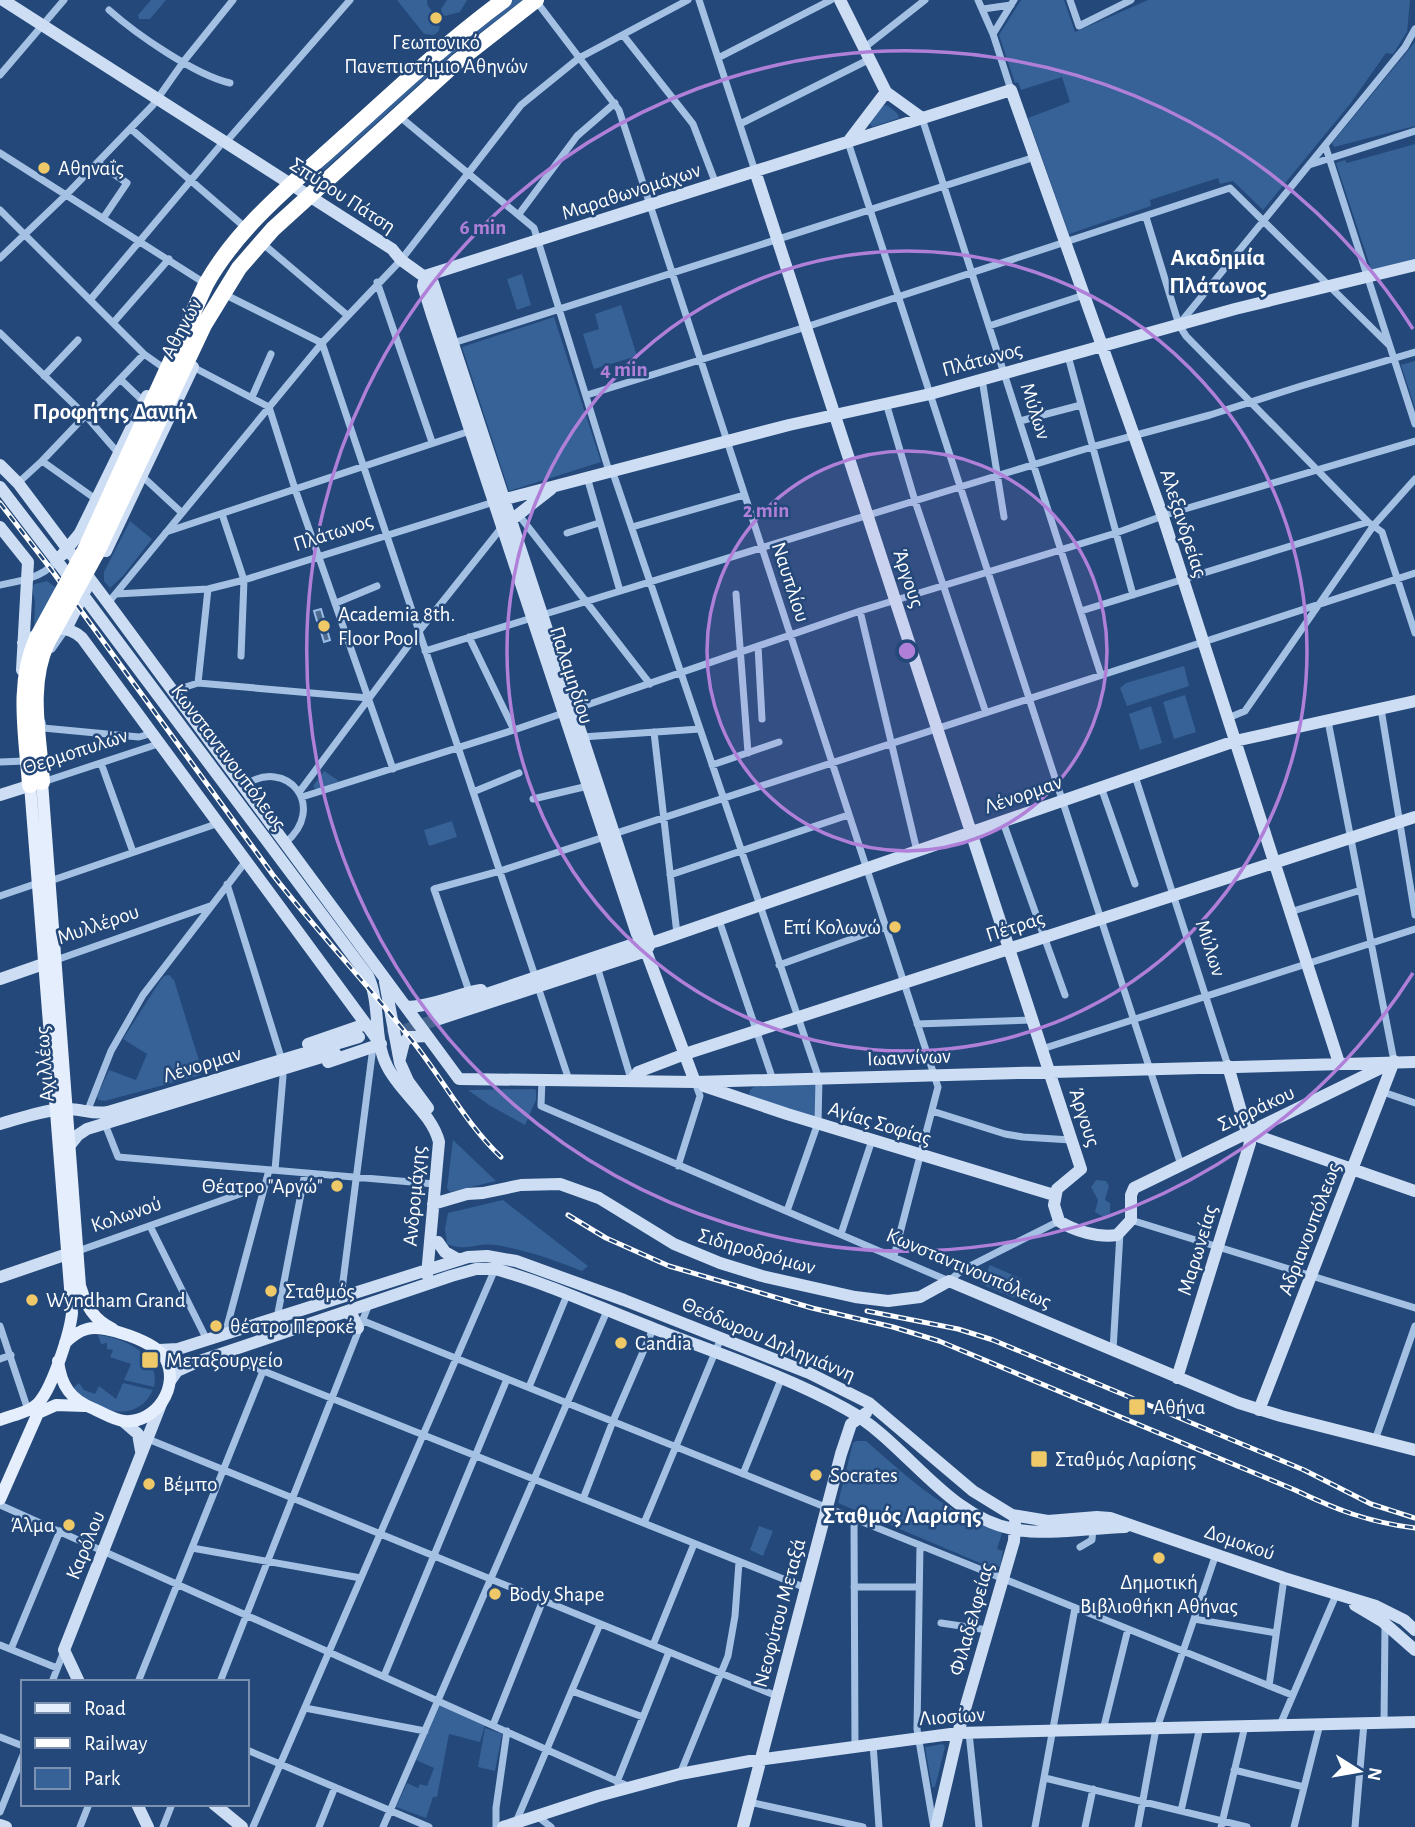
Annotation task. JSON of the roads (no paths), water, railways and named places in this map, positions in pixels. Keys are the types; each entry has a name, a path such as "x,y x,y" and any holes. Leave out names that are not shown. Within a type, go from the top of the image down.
{"highway":[{"name":"Αθηνών","path":"165,392 206,284 224,256 247,229 445,45 504,0"},
{"name":"Αθηνών","path":"35,781 25,690 30,654 165,392 239,268 261,242 398,115 458,61 536,0"},
{"path":"193,368 224,294"},
{"path":"161,366 194,314"}],"main road":[{"name":"Αχιλλέως","path":"35,781 72,1253 85,1302 96,1319 113,1329"},
{"name":"Αχιλλέως","path":"61,1109 70,1145 72,1253 72,1313 65,1343"},
{"path":"0,1419 28,1410 40,1401 65,1343 87,1329 113,1329 159,1350 167,1363 170,1381 161,1404 148,1416 122,1421 85,1406 71,1396 64,1387 58,1361"},
{"path":"0,1499 34,1417 43,1409 56,1405 85,1406"}],"street":[{"name":"Σπύρου Πάτση","path":"3,0 40,29"},
{"path":"0,75 64,0"},
{"path":"0,258 98,163 156,102 184,61 233,0"},
{"path":"90,300 350,0"},
{"name":"Ναυπλίου","path":"536,0 615,103 938,1087 894,1256"},
{"path":"112,599 322,343 377,282 401,260 521,105 579,58 688,0"},
{"name":"Άργους","path":"699,0 1082,1169 1061,1183 1054,1195"},
{"path":"718,58 831,0"},
{"path":"840,0 886,92 922,118"},
{"path":"740,124 867,53 925,0"},
{"name":"Αλεξανδρείας","path":"978,0 993,34 1163,517 1339,1063"},
{"path":"1070,0 1079,26 1131,0"},
{"path":"984,9 1012,2"},
{"path":"993,34 1012,2"},
{"name":"Σπύρου Πάτση","path":"0,7 40,29 306,199 392,249 401,260"},
{"path":"109,10 210,77 230,83"},
{"path":"1179,325 1405,47 1415,30"},
{"path":"624,35 693,124 716,184"},
{"name":"Μαραθωνομάχων","path":"425,276 1011,90"},
{"path":"886,92 848,142 1181,1165"},
{"path":"519,214 577,136 615,103"},
{"path":"398,115 534,228 611,470 819,1079 818,1124 787,1211"},
{"name":"Μύλων","path":"922,118 1101,675"},
{"path":"131,129 247,229"},
{"path":"1307,166 1415,131"},
{"path":"1325,145 1415,425"},
{"path":"0,153 206,284"},
{"path":"448,345 1035,158"},
{"path":"98,163 127,183 104,217"},
{"path":"587,395 899,298 1230,188 1388,344"},
{"path":"0,210 144,354 161,366"},
{"path":"1146,216 1179,325 1251,403 1382,532 1415,633"},
{"path":"261,242 347,315"},
{"path":"113,323 169,259"},
{"path":"401,260 425,276"},
{"name":"Πλάτωνος","path":"112,599 208,589 244,580 557,484 726,441 930,394 1329,284 1415,265"},
{"name":"Παλαμηδίου","path":"425,276 423,286 448,345 499,500"},
{"path":"377,282 432,442"},
{"path":"224,294 322,343 534,973"},
{"path":"989,326 1084,295"},
{"path":"2,337 86,416 119,454"},
{"path":"44,376 78,340"},
{"name":"Παλαμηδίου","path":"448,345 470,431 510,520 537,617 569,712 588,786 609,835"},
{"path":"425,650 1092,447 1251,403 1415,352"},
{"path":"18,483 144,354"},
{"path":"252,397 271,354"},
{"path":"1068,356 1133,595"},
{"name":"Αθηνών","path":"57,561 80,533 161,366"},
{"path":"193,368 269,407 393,769"},
{"name":"Αθηνών","path":"66,629 193,368"},
{"path":"120,379 144,402"},
{"path":"982,379 1004,517"},
{"path":"886,403 915,501 986,712"},
{"path":"1020,421 1081,405"},
{"path":"166,533 470,431"},
{"path":"301,794 458,749 860,611 1415,441"},
{"path":"42,461 97,500"},
{"name":"Κωνσταντινουπόλεως","path":"0,465 18,483 90,580 112,599 173,691 426,1035"},
{"path":"142,476 182,513"},
{"path":"587,477 620,591"},
{"path":"1228,718 1245,711 1371,524 1415,478"},
{"name":"Πλάτωνος","path":"510,520 557,484"},
{"name":"Κωνσταντινουπόλεως","path":"0,487 368,976 374,995 368,1043"},
{"path":"632,527 744,495"},
{"path":"222,514 244,580 241,656"},
{"path":"301,794 420,630 510,520 585,601 650,684"},
{"path":"567,533 599,523"},
{"path":"1081,611 1371,524"},
{"path":"0,527 28,562 27,580"},
{"path":"0,585 27,580 46,572 57,561"},
{"path":"469,991 434,889 499,871 1415,573"},
{"name":"Αχιλλέως","path":"27,580 20,691 27,775 35,781"},
{"path":"337,603 377,586"},
{"path":"198,683 208,589"},
{"path":"736,594 748,753"},
{"path":"860,611 917,851"},
{"path":"23,643 47,629 66,629 78,634 88,644 366,1024 368,1043 357,1177 341,1297"},
{"path":"66,629 52,648 43,673 43,728 157,738"},
{"path":"469,637 514,730"},
{"path":"758,646 762,719"},
{"path":"173,691 198,683 369,698"},
{"name":"Λένορμαν","path":"434,1016 595,957 645,945 1235,741 1415,701"},
{"path":"1381,709 1415,915"},
{"name":"Παλαμηδίου","path":"569,712 582,737 609,835 645,945 695,1082"},
{"path":"1328,720 1394,1061"},
{"path":"582,737 700,729"},
{"path":"654,732 677,934"},
{"name":"Θερμοπυλών","path":"0,795 35,781 101,763 157,738"},
{"path":"712,765 779,742"},
{"path":"0,762 25,761"},
{"path":"101,763 133,852"},
{"path":"473,792 519,773"},
{"path":"243,786 257,777 276,776 289,781 301,794 304,811 301,824 295,835 285,843"},
{"name":"Μύλων","path":"1135,776 1249,1133"},
{"path":"533,799 588,786"},
{"path":"1101,787 1135,884"},
{"path":"670,874 848,815"},
{"name":"Πέτρας","path":"632,1080 638,1072 685,1054 1415,817"},
{"path":"1003,821 1065,995"},
{"path":"0,896 219,823"},
{"path":"87,1113 89,1101 111,1051 131,1013 209,906 246,861"},
{"path":"227,884 280,1054"},
{"path":"1290,912 1361,890"},
{"name":"Μυλλέρου","path":"0,979 209,906"},
{"path":"719,920 773,1080"},
{"path":"779,965 885,927"},
{"path":"1042,1048 1415,929"},
{"name":"Λένορμαν","path":"434,1016 604,968 645,945"},
{"path":"400,1063 402,1048 407,1039 413,1035 426,1035 434,1016 469,991 478,991 584,956 595,957"},
{"path":"406,1007 434,1016 540,993 604,968 632,1080"},
{"name":"Κωνσταντινουπόλεως","path":"383,975 400,1063"},
{"path":"540,993 569,1080"},
{"path":"917,1024 1033,1020"},
{"path":"207,1083 366,1024"},
{"name":"Ιωαννίνων","path":"426,1035 459,1079 695,1082 1415,1062"},
{"path":"196,1096 226,1096 368,1043"},
{"name":"Λένορμαν","path":"61,1109 87,1113 108,1112 207,1083 368,1043"},
{"name":"Λένορμαν","path":"70,1145 81,1132 104,1124 368,1043"},
{"name":"Ανδρομάχης","path":"368,1043 384,1059 391,1074 437,1135 439,1142 435,1184 438,1242 432,1268"},
{"name":"Συρράκου","path":"1131,1220 1130,1195 1134,1188 1394,1061"},
{"name":"Αδριανουπόλεως","path":"1259,1410 1394,1061"},
{"name":"Ανδρομάχης","path":"400,1063 408,1081 444,1132 447,1142 437,1207 430,1283"},
{"path":"1339,1063 1383,1092 1415,1103"},
{"path":"225,1334 265,1185 272,1170 283,1076"},
{"name":"Κωνσταντινουπόλεως","path":"542,1079 541,1106 1113,1351 1259,1410 1415,1450"},
{"path":"745,1100 745,1087 749,1081"},
{"path":"678,1166 700,1096 695,1082"},
{"name":"Αγίας Σοφίας","path":"695,1082 818,1124 1054,1195"},
{"path":"0,1124 61,1109"},
{"path":"932,1111 1005,1134 1072,1140"},
{"path":"104,1124 118,1157 435,1184"},
{"path":"1249,1133 1415,1191"},
{"name":"Μαρωνείας","path":"1177,1378 1250,1143 1249,1133"},
{"path":"841,1234 872,1140"},
{"path":"277,1318 304,1173"},
{"name":"Σιδηροδρόμων","path":"437,1207 467,1194 532,1184 560,1184 608,1202 654,1234 685,1250 750,1273 855,1297 888,1301 920,1297 949,1281"},
{"name":"Κολωνού","path":"0,1277 265,1185"},
{"path":"1054,1195 1059,1221"},
{"path":"1059,1221 1077,1230 1113,1236 1131,1220 1415,1308"},
{"path":"949,1281 962,1270 1059,1221"},
{"path":"150,1226 207,1340"},
{"path":"1113,1351 1119,1233"},
{"path":"438,1242 445,1252 460,1260"},
{"name":"Θεόδωρου Δηληγιάννη","path":"159,1350 178,1349 460,1260 487,1256 516,1261 788,1363 875,1408 973,1490 1012,1515 1048,1521 1097,1517 1119,1521 1132,1527"},
{"path":"253,1827 495,1269"},
{"name":"Θεόδωρου Δηληγιάννη","path":"170,1381 183,1367 467,1271 495,1269 781,1379 859,1417 963,1507 997,1524 1016,1530 1049,1531 1132,1527"},
{"path":"528,1387 567,1295"},
{"path":"221,1680 369,1304"},
{"path":"383,1827 607,1311"},
{"path":"344,1312 352,1315 360,1324 457,1358 1292,1695"},
{"path":"0,1326 28,1410"},
{"path":"1375,1440 1415,1326"},
{"path":"583,1499 653,1329"},
{"path":"644,1524 721,1338"},
{"path":"221,1354 806,1588"},
{"path":"0,1359 10,1355"},
{"path":"743,1474 788,1363"},
{"path":"139,1680 263,1371"},
{"path":"384,1676 507,1379"},
{"name":"Καρόλου","path":"64,1650 161,1404"},
{"path":"859,1417 875,1408"},
{"name":"Νεοφύτου Μεταξά","path":"743,1827 849,1428 859,1417"},
{"path":"122,1421 138,1434 141,1455"},
{"path":"148,1438 777,1696"},
{"path":"0,1505 547,1749 616,1786 669,1652"},
{"name":"Φιλαδελφείας","path":"935,1827 964,1733 988,1630 1016,1530 1012,1515"},
{"path":"854,1519 855,1747"},
{"name":"Δομοκού","path":"1132,1527 1376,1606 1410,1621 1415,1630"},
{"path":"1080,1547 1091,1540 1093,1528"},
{"path":"11,1649 60,1531"},
{"path":"653,1646 694,1544"},
{"path":"920,1545 918,1737 935,1827"},
{"path":"192,1548 361,1578"},
{"path":"1138,1827 1157,1729 1216,1554"},
{"path":"680,1774 722,1674 733,1632 739,1562"},
{"path":"1269,1686 1284,1578"},
{"path":"854,1587 919,1587"},
{"path":"1280,1726 1336,1595"},
{"name":"Δομοκού","path":"1336,1595 1385,1624 1415,1650"},
{"path":"493,1725 543,1600"},
{"path":"1035,1827 1074,1608"},
{"path":"1194,1619 1276,1633"},
{"path":"941,1623 988,1630"},
{"path":"516,1823 600,1624"},
{"path":"1384,1723 1385,1624"},
{"path":"1103,1730 1128,1629"},
{"path":"0,1645 57,1668"},
{"path":"53,1680 64,1650"},
{"path":"64,1650 78,1680"},
{"path":"572,1691 643,1717"},
{"path":"305,1708 425,1731"},
{"name":"Λιοσίων","path":"503,1827 616,1786 630,1787 680,1774 760,1759 918,1737 964,1733 1415,1722"},
{"path":"1355,1827 1364,1723"},
{"path":"1294,1827 1320,1724"},
{"path":"1222,1824 1245,1726"},
{"path":"1181,1811 1200,1727"},
{"path":"496,1827 496,1808 507,1731"},
{"path":"964,1733 979,1827"},
{"path":"0,1737 21,1745"},
{"path":"873,1744 879,1827"},
{"path":"248,1750 429,1827"},
{"path":"0,1812 21,1760"},
{"path":"1234,1770 1304,1787"},
{"path":"1045,1778 1143,1801 1222,1824 1247,1827"},
{"path":"319,1827 335,1787"},
{"path":"1085,1827 1093,1789"},
{"path":"749,1802 826,1823 863,1827"},
{"path":"80,1827 88,1806"},
{"path":"138,1806 148,1827"},
{"path":"163,1827 171,1806"},
{"path":"216,1806 242,1827"},
{"path":"537,1816 551,1827"},
{"path":"0,1825 6,1827"}],"tunnel":[{"path":"371,1041 439,1019"}],"railway":[{"path":"0,503 273,875 410,1038 464,1114 501,1157"},
{"path":"568,1215 606,1238 669,1266 812,1308 939,1341 1339,1509 1367,1519 1415,1528"},
{"path":"867,1311 958,1329 993,1340 1304,1470 1371,1504 1415,1518"}],"place":[{"name":"Γεωπονικό Πανεπιστήμιο Αθηνών","path":"436,18"},
{"name":"Αθηναΐς","path":"44,168"},
{"name":"Academia 8th. Floor Pool","path":"324,626"},
{"name":"Επί Κολωνώ","path":"895,927"},
{"name":"Θέατρο \"Αργώ\"","path":"337,1186"},
{"name":"Σταθμός","path":"271,1291"},
{"name":"Wyndham Grand","path":"32,1300"},
{"name":"θέατρο Περοκέ","path":"216,1326"},
{"name":"Candia","path":"621,1343"},
{"name":"Μεταξουργείο","path":"150,1360"},
{"name":"Αθήνα","path":"1137,1407"},
{"name":"Σταθμός Λαρίσης","path":"1039,1459"},
{"name":"Socrates","path":"816,1475"},
{"name":"Βέμπο","path":"149,1484"},
{"name":"Άλμα","path":"69,1525"},
{"name":"Δημοτική Βιβλιοθήκη Αθήνας","path":"1159,1558"},
{"name":"Body Shape","path":"495,1594"}],"district":[{"name":"Ακαδημία Πλάτωνος","path":"1218,271"},
{"name":"Προφήτης Δανιήλ","path":"115,411"},
{"name":"Σταθμός Λαρίσης","path":"902,1515"}]}
